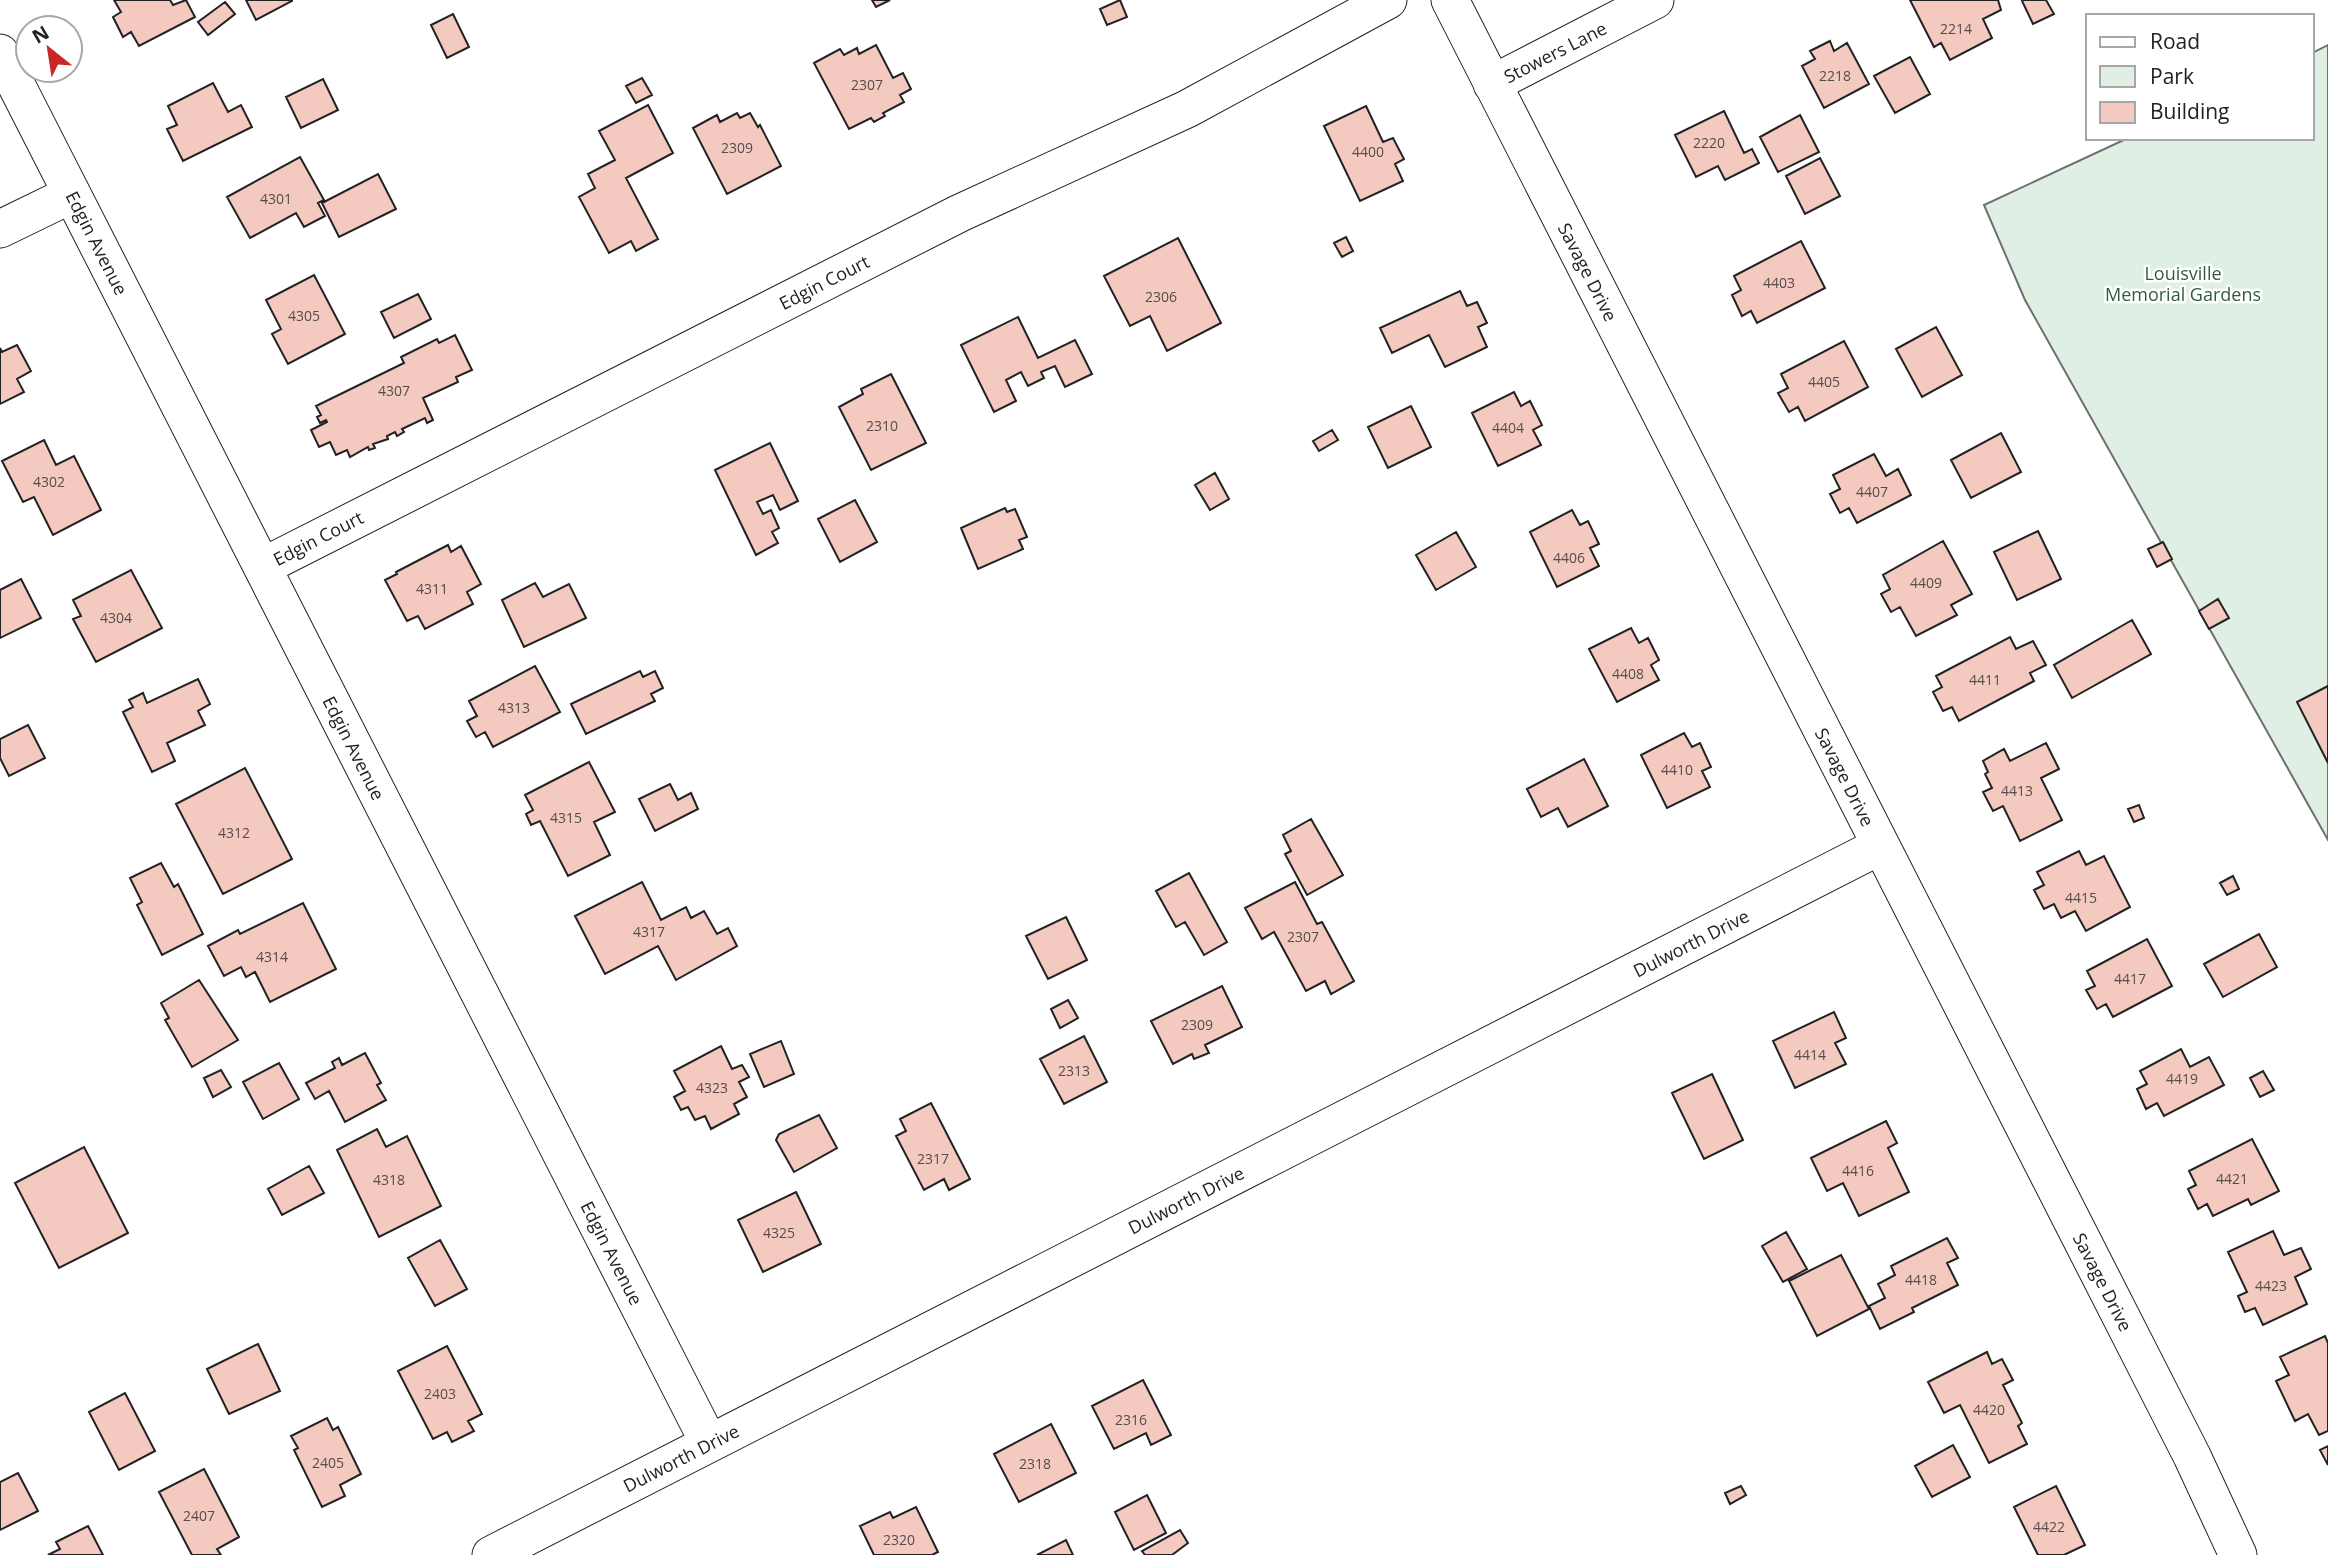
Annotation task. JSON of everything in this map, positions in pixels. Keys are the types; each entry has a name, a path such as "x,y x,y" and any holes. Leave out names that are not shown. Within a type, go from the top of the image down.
{"street":[{"name":"Edgin Court","path":"262,567 960,213 1187,109 1388,0"},
{"name":"Savage Drive","path":"1450,0 2192,1456 2238,1555"},
{"name":"Stowers Lane","path":"1492,84 1655,0"},
{"name":"Edgin Avenue","path":"0,53 709,1443"},
{"path":"0,229 72,194"},
{"name":"Dulworth Drive","path":"491,1555 1880,846"}],"green space":[{"name":"Louisville Memorial Gardens","path":"2328,45 2328,840 2025,300 1984,205 2124,140 2314,140 2314,52"}],"building":[{"path":"114,0 170,0 173,5 186,0 195,17 139,46 131,32 123,37 113,17 121,12"},
{"path":"246,0 292,0 292,1 256,20"},
{"path":"872,0 890,0 876,7"},
{"path":"1120,0 1127,17 1107,25 1100,9"},
{"path":"1910,0 1998,0 2001,10 1983,19 1992,38 1950,60 1941,43 1934,47"},
{"path":"2046,0 2054,14 2033,24 2022,1"},
{"path":"225,2 235,14 208,35 198,22"},
{"path":"453,14 469,47 447,58 431,25"},
{"path":"1830,41 1834,51 1847,43 1869,84 1824,108 1802,66 1815,59 1810,51"},
{"path":"876,45 893,78 903,73 911,89 900,95 904,102 883,113 885,116 874,122 871,118 849,129 814,63 840,49 844,55 857,48 859,54"},
{"path":"1910,57 1930,94 1895,113 1874,76"},
{"path":"642,78 652,95 636,103 626,86"},
{"path":"323,79 338,110 301,128 286,97"},
{"path":"213,83 228,112 241,105 252,127 183,161 167,129 177,125 168,106"},
{"path":"648,105 673,153 626,178 658,239 636,251 631,241 609,253 579,197 595,188 588,174 615,160 599,131"},
{"path":"1366,106 1383,142 1393,138 1404,159 1395,164 1403,181 1360,201 1324,126"},
{"path":"1724,111 1744,153 1752,149 1759,163 1725,180 1718,166 1696,177 1675,135"},
{"path":"737,113 740,118 750,113 758,127 760,125 781,166 727,194 693,128 717,115 720,122"},
{"path":"1800,115 1819,152 1778,172 1760,137"},
{"path":"300,157 324,200 318,203 325,216 304,227 296,213 250,238 227,197"},
{"path":"1820,158 1840,196 1805,214 1786,176"},
{"path":"378,174 396,209 339,237 322,203"},
{"path":"1346,237 1353,251 1342,257 1334,243"},
{"path":"1178,238 1221,323 1167,351 1150,316 1130,326 1104,276"},
{"path":"1801,241 1825,288 1757,323 1751,311 1742,316 1732,295 1741,290 1734,276"},
{"path":"314,275 345,334 288,364 272,334 281,329 266,300"},
{"path":"1460,291 1467,306 1477,302 1487,323 1478,327 1487,347 1445,367 1429,335 1392,353 1380,328"},
{"path":"418,294 431,319 394,338 381,312"},
{"path":"1018,317 1038,358 1075,340 1092,374 1065,387 1055,366 1041,372 1044,378 1028,386 1021,372 1006,380 1016,401 994,412 961,345"},
{"path":"1936,327 1962,375 1922,397 1896,349"},
{"path":"455,335 472,370 456,377 458,382 423,398 433,420 427,423 425,418 402,429 404,432 397,436 395,432 387,436 388,439 373,444 375,448 369,450 368,447 350,457 347,450 336,455 330,442 319,447 311,430 327,422 326,420 320,423 317,417 321,415 316,406 404,363 401,357 437,339 439,343"},
{"path":"1844,341 1868,387 1805,421 1798,407 1789,412 1778,393 1788,388 1781,374"},
{"path":"17,345 31,371 17,379 24,392 0,404 0,348 2,352"},
{"path":"891,374 926,443 871,470 839,407 863,394 861,389"},
{"path":"1514,392 1521,406 1530,401 1542,425 1533,430 1541,445 1498,466 1472,413"},
{"path":"1411,406 1431,447 1388,468 1368,427"},
{"path":"1332,430 1338,440 1319,451 1313,441"},
{"path":"2001,433 2021,472 1971,498 1951,460"},
{"path":"44,440 56,465 74,456 101,510 53,535 34,497 23,502 2,461"},
{"path":"770,443 798,501 780,510 773,495 757,502 763,514 771,510 779,528 772,532 778,543 756,555 715,470"},
{"path":"1874,454 1886,476 1898,469 1911,495 1857,523 1849,508 1840,513 1830,494 1840,489 1833,475"},
{"path":"1215,473 1229,499 1210,510 1195,485"},
{"path":"855,500 877,542 840,562 818,519"},
{"path":"1005,508 1007,512 1015,509 1027,537 1019,540 1023,549 978,569 961,528"},
{"path":"1572,510 1580,525 1588,521 1599,544 1590,548 1599,566 1557,587 1530,532"},
{"path":"2038,531 2061,579 2017,600 1994,552"},
{"path":"1456,532 1476,567 1436,590 1416,555"},
{"path":"1943,541 1972,594 1951,605 1957,615 1916,636 1900,607 1891,612 1881,594 1890,589 1883,575"},
{"path":"2163,542 2172,559 2157,567 2148,549"},
{"path":"448,545 451,552 461,546 481,584 467,592 473,604 425,629 418,616 407,621 385,580"},
{"path":"131,570 162,628 96,662 73,619 81,616 73,600"},
{"path":"21,579 41,618 0,638 0,590"},
{"path":"535,583 543,597 569,584 586,618 524,647 502,600"},
{"path":"2218,599 2229,618 2209,629 2199,611"},
{"path":"2132,620 2151,654 2072,698 2054,665"},
{"path":"1631,628 1639,643 1648,638 1659,660 1651,665 1659,680 1617,702 1589,649"},
{"path":"2010,637 2016,649 2033,641 2046,665 2030,673 2034,681 1959,721 1952,707 1943,711 1933,692 1942,687 1936,676"},
{"path":"535,666 560,712 493,747 485,732 476,737 467,721 477,716 469,701"},
{"path":"640,671 643,677 655,671 663,688 651,694 655,701 586,734 571,704"},
{"path":"198,679 210,704 198,711 205,725 167,743 175,761 152,772 123,712 133,707 129,700 143,693 147,703"},
{"path":"2328,686 2328,763 2297,702"},
{"path":"28,725 45,758 9,776 0,758 0,739"},
{"path":"1684,733 1692,747 1700,743 1711,767 1702,771 1710,787 1667,808 1641,755"},
{"path":"2046,743 2059,769 2041,778 2062,820 2020,841 2003,806 1993,811 1983,792 1992,788 1985,774 1988,772 1983,761 2004,749 2010,761"},
{"path":"1584,759 1608,806 1568,827 1558,808 1541,817 1527,789"},
{"path":"589,762 615,812 594,822 610,855 568,876 540,821 531,825 526,814 533,810 525,795"},
{"path":"245,768 292,859 223,894 176,804"},
{"path":"670,784 678,800 691,793 698,809 655,831 639,799"},
{"path":"2139,805 2144,818 2134,822 2128,809"},
{"path":"1311,819 1343,875 1307,895 1285,854 1291,851 1283,835"},
{"path":"2079,851 2086,865 2104,856 2130,907 2086,931 2075,911 2061,918 2054,904 2044,909 2034,890 2044,885 2037,872"},
{"path":"161,863 174,887 178,884 203,934 162,955 137,905 142,902 130,878"},
{"path":"1189,873 1227,942 1204,955 1185,922 1176,927 1156,891"},
{"path":"2233,876 2239,889 2227,895 2220,883"},
{"path":"642,882 661,920 686,907 691,918 704,911 717,934 728,928 737,946 676,980 658,946 605,974 575,916"},
{"path":"1295,882 1317,924 1322,922 1354,981 1331,994 1325,981 1306,991 1274,932 1262,939 1245,908"},
{"path":"303,903 336,969 270,1002 255,972 246,977 241,967 224,976 208,946 238,930 240,934"},
{"path":"1066,917 1087,960 1048,979 1026,936"},
{"path":"2259,934 2277,967 2223,997 2204,964"},
{"path":"2147,939 2172,986 2113,1017 2106,1004 2097,1009 2086,990 2095,986 2087,971"},
{"path":"199,980 238,1040 192,1067 165,1020 169,1018 161,1003"},
{"path":"1222,986 1242,1027 1205,1045 1209,1053 1194,1059 1192,1054 1173,1064 1151,1021"},
{"path":"1068,1000 1078,1018 1060,1028 1051,1009"},
{"path":"1834,1012 1846,1038 1835,1043 1846,1064 1795,1088 1773,1041"},
{"path":"1084,1036 1107,1082 1064,1104 1040,1059"},
{"path":"781,1041 794,1074 764,1087 750,1054"},
{"path":"721,1046 732,1069 742,1065 749,1077 739,1082 747,1097 734,1104 739,1114 711,1129 705,1116 695,1120 688,1107 681,1110 674,1097 685,1091 674,1071"},
{"path":"2181,1049 2190,1067 2209,1057 2224,1085 2164,1116 2157,1103 2146,1109 2137,1089 2147,1084 2140,1071"},
{"path":"365,1053 381,1083 377,1085 386,1100 345,1122 329,1091 315,1099 306,1083 335,1068 332,1062 339,1058 342,1065"},
{"path":"279,1063 299,1099 263,1119 243,1082"},
{"path":"221,1070 231,1087 213,1097 204,1078"},
{"path":"2263,1071 2274,1090 2260,1097 2250,1078"},
{"path":"1712,1074 1743,1140 1704,1159 1672,1093"},
{"path":"931,1103 970,1179 949,1190 944,1179 924,1190 896,1136 906,1131 900,1119"},
{"path":"819,1115 837,1148 794,1172 776,1140 779,1134"},
{"path":"1886,1121 1897,1143 1888,1148 1909,1192 1859,1216 1843,1183 1827,1191 1811,1158"},
{"path":"377,1129 386,1147 407,1136 441,1206 379,1237 337,1150"},
{"path":"2252,1139 2279,1191 2251,1205 2248,1199 2213,1216 2207,1204 2198,1209 2188,1189 2196,1185 2189,1171"},
{"path":"84,1147 128,1233 59,1268 15,1183"},
{"path":"309,1166 324,1193 282,1215 268,1189"},
{"path":"796,1192 821,1244 763,1272 738,1220"},
{"path":"2273,1231 2284,1255 2301,1248 2311,1269 2295,1277 2307,1304 2263,1325 2255,1308 2245,1312 2238,1296 2247,1292 2228,1252"},
{"path":"1786,1232 1807,1269 1783,1282 1762,1246"},
{"path":"1947,1238 1958,1258 1947,1263 1958,1285 1912,1308 1914,1312 1880,1329 1869,1306 1885,1298 1878,1284 1895,1275 1891,1266"},
{"path":"440,1240 467,1289 435,1306 408,1258"},
{"path":"1841,1255 1869,1309 1817,1336 1789,1281"},
{"path":"2325,1336 2328,1343 2328,1431 2319,1435 2308,1414 2295,1421 2276,1381 2289,1375 2280,1357"},
{"path":"258,1344 280,1391 229,1414 207,1369"},
{"path":"447,1346 482,1414 468,1421 474,1431 452,1442 447,1432 433,1439 398,1371"},
{"path":"1987,1352 1992,1364 2002,1359 2013,1380 2003,1385 2022,1423 2018,1426 2027,1444 1989,1463 1960,1405 1944,1413 1928,1382"},
{"path":"1143,1380 1171,1435 1151,1445 1146,1433 1114,1449 1092,1406"},
{"path":"125,1393 155,1451 119,1470 89,1412"},
{"path":"327,1418 333,1430 338,1427 361,1474 340,1485 345,1496 322,1507 294,1450 298,1448 291,1436"},
{"path":"1051,1424 1076,1473 1019,1502 994,1454"},
{"path":"1953,1445 1970,1477 1932,1497 1915,1466"},
{"path":"2328,1446 2328,1465 2320,1450"},
{"path":"204,1469 239,1537 217,1549 221,1555 192,1555 159,1492"},
{"path":"18,1473 38,1511 0,1530 0,1482"},
{"path":"1741,1486 1746,1495 1730,1504 1725,1493"},
{"path":"2056,1486 2085,1545 2064,1555 2038,1555 2014,1507"},
{"path":"1147,1495 1166,1533 1134,1550 1115,1512"},
{"path":"916,1507 938,1552 932,1555 874,1555 860,1526 890,1512 893,1518"},
{"path":"88,1526 103,1555 48,1555 60,1549 56,1542"},
{"path":"1180,1530 1188,1543 1172,1555 1145,1555 1142,1551"},
{"path":"1066,1540 1073,1555 1037,1555"}]}
